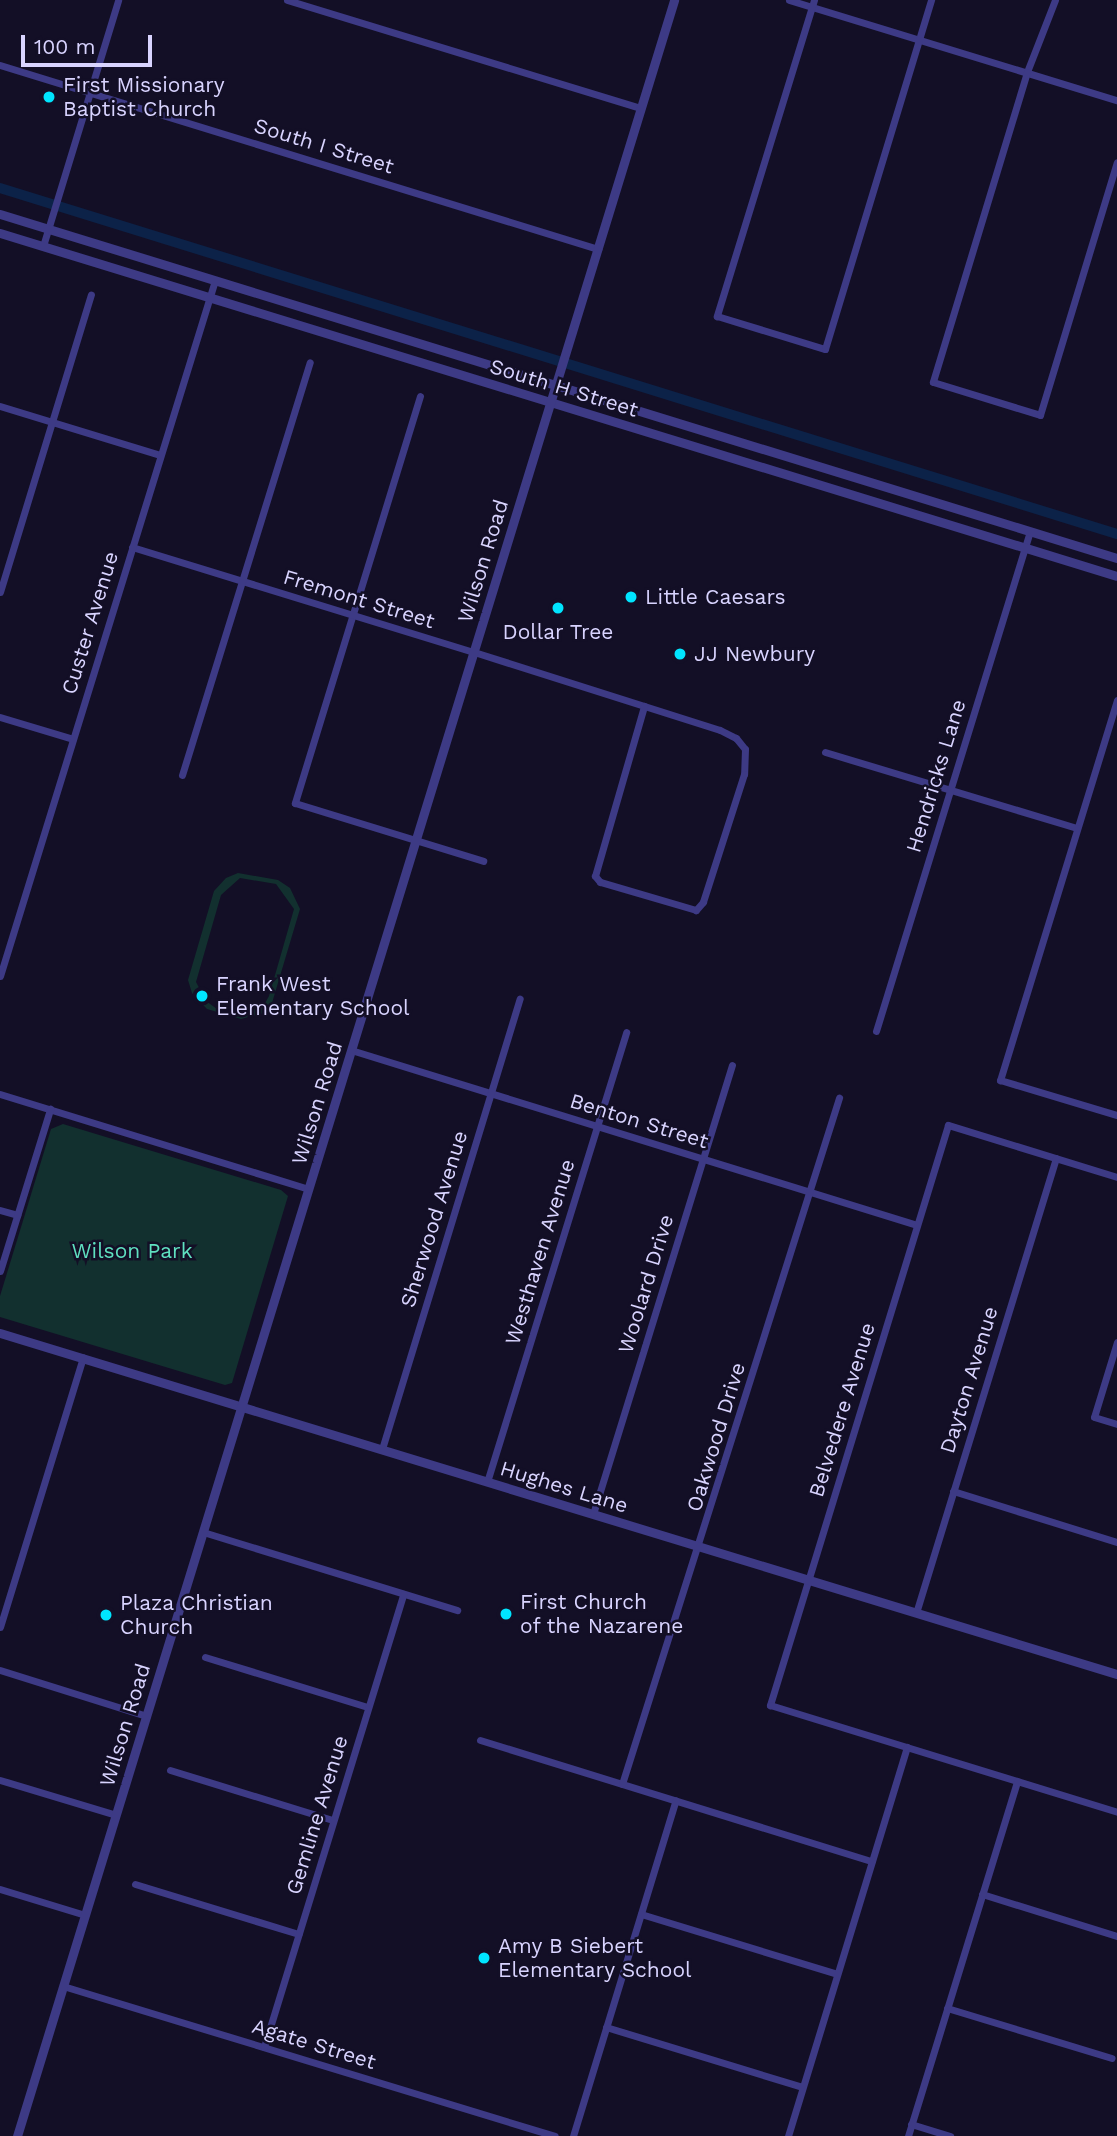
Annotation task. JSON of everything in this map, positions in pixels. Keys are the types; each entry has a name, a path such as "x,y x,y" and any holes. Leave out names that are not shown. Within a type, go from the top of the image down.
{"street":[{"path":"43,246 118,0"},
{"path":"288,0 640,108"},
{"name":"Wilson Road","path":"17,2136 674,0"},
{"path":"789,0 813,3 919,40 1117,100"},
{"path":"813,3 717,316 825,349 931,0"},
{"path":"1055,0 1027,72 933,382 1040,415 1117,162"},
{"name":"South I Street","path":"0,65 598,248"},
{"name":"South H Street","path":"0,214 1117,558"},
{"name":"South H Street","path":"0,233 1117,576"},
{"name":"Custer Avenue","path":"0,976 215,280"},
{"path":"0,592 92,295"},
{"path":"183,775 310,362"},
{"path":"420,396 295,803 416,843 483,861"},
{"path":"0,406 160,455"},
{"name":"Hendricks Lane","path":"876,1031 1030,531"},
{"name":"Fremont Street","path":"132,547 474,652 644,706 736,738 745,749 744,774 701,907 690,909 600,882 595,866 644,706"},
{"path":"1117,700 1000,1080 1117,1115"},
{"path":"0,717 73,739"},
{"path":"825,752 1077,828"},
{"name":"Sherwood Avenue","path":"382,1449 520,999"},
{"name":"Westhaven Avenue","path":"487,1482 626,1032"},
{"name":"Benton Street","path":"351,1051 917,1225"},
{"name":"Woolard Drive","path":"593,1514 732,1065"},
{"path":"0,1094 309,1189"},
{"name":"Oakwood Drive","path":"622,1784 684,1585 701,1547 839,1098"},
{"path":"0,1271 50,1109"},
{"name":"Belvedere Avenue","path":"907,1747 770,1705 948,1125 1056,1158"},
{"path":"1056,1158 1117,1177"},
{"name":"Dayton Avenue","path":"916,1613 1056,1158"},
{"path":"0,1210 17,1215"},
{"name":"Hughes Lane","path":"0,1333 1117,1674"},
{"path":"1117,1342 1094,1417 1117,1424"},
{"path":"0,1627 83,1358"},
{"path":"953,1491 1117,1542"},
{"path":"203,1532 457,1610"},
{"name":"Gemline Avenue","path":"264,2047 403,1594"},
{"path":"205,1657 368,1707"},
{"path":"0,1670 146,1716"},
{"path":"480,1740 872,1861"},
{"path":"788,2136 907,1747 1117,1812"},
{"path":"170,1770 333,1820"},
{"path":"0,1780 116,1815"},
{"path":"908,2136 1017,1781"},
{"path":"573,2136 676,1800"},
{"path":"135,1884 299,1934"},
{"path":"0,1889 85,1915"},
{"path":"982,1894 1117,1936"},
{"path":"641,1914 837,1974"},
{"name":"Agate Street","path":"63,1986 555,2136"},
{"path":"947,2008 1112,2058"},
{"path":"606,2027 803,2087"},
{"path":"911,2124 950,2136"}],"green space":[{"path":"238,873 278,880 290,888 300,909 272,1003 263,1013 241,1019 207,1009 192,993 188,980 214,891 226,878","holes":["240,878 276,884 294,909 269,996 264,1005 243,1014 217,1009 206,1001 196,982 221,895"]},
{"name":"Wilson Park","path":"63,1124 281,1190 288,1196 232,1383 225,1385 0,1317 0,1296 51,1129"}],"waterway":[{"path":"0,188 1117,534"}],"place":[{"name":"First Missionary Baptist Church","path":"49,97"},
{"name":"Little Caesars","path":"631,597"},
{"name":"Dollar Tree","path":"558,608"},
{"name":"JJ Newbury","path":"680,654"},
{"name":"Frank West Elementary School","path":"202,996"},
{"name":"First Church of the Nazarene","path":"506,1614"},
{"name":"Plaza Christian Church","path":"106,1615"},
{"name":"Amy B Siebert Elementary School","path":"484,1958"}]}
